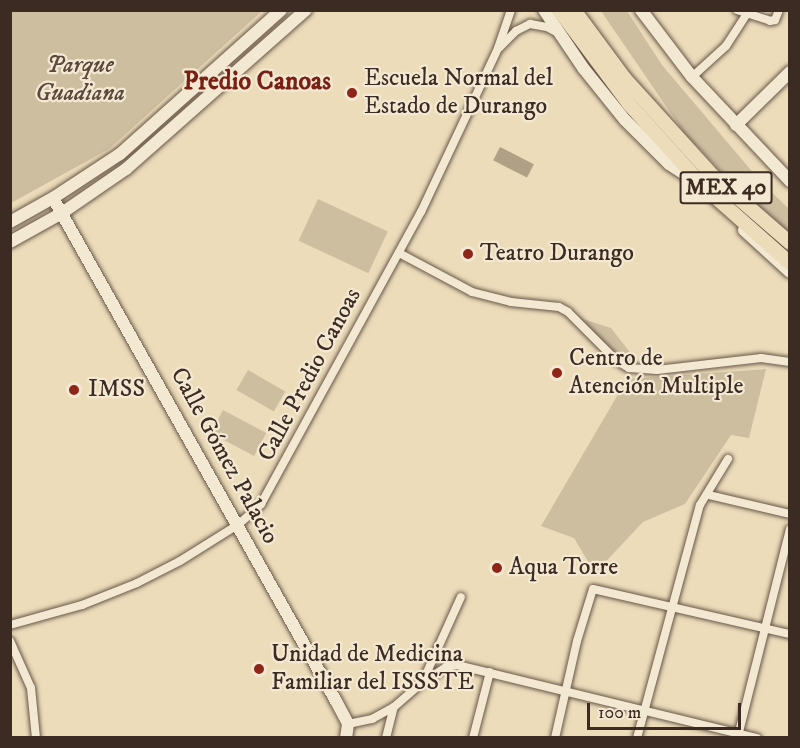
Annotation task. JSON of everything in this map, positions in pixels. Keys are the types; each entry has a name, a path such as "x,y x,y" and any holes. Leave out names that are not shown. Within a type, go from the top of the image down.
{"main road":[{"name":"MEX 40","path":"559,10 615,87 789,243"},
{"name":"MEX 40","path":"574,10 704,187 789,263"}],"street":[{"path":"10,222 54,198 128,148 281,10"},
{"path":"10,242 62,213 126,169 306,10"},
{"name":"Calle Predio Canoas","path":"10,625 82,605 137,583 180,561 239,524 261,504 440,174 498,48 511,10"},
{"path":"544,10 558,33 625,120 669,164 704,187 763,250 789,272"},
{"path":"640,10 692,76 789,181"},
{"path":"737,10 770,21 775,20 779,10"},
{"path":"692,76 726,45 747,14"},
{"path":"498,48 516,31 530,24 547,27 558,33"},
{"path":"736,125 789,72"},
{"name":"Calle Gómez Palacio","path":"54,198 239,524 348,724"},
{"path":"399,253 472,292 511,302 559,307 568,312 616,360 629,368 657,370 761,358 789,362"},
{"path":"637,738 700,505 709,495 728,459"},
{"path":"709,495 789,514"},
{"path":"738,735 789,530"},
{"path":"555,738 593,589 789,633"},
{"path":"423,682 461,597"},
{"path":"10,640 31,688 36,738"},
{"path":"346,738 348,724 372,719 394,707 423,682 446,667 457,665 757,738"},
{"path":"473,738 490,672"},
{"path":"386,738 394,707"}],"green space":[{"name":"Parque Guadiana","path":"11,10 262,11 109,149 11,203"},
{"path":"601,11 627,11 662,65 761,182 789,209 789,234 760,211 685,134"},
{"path":"318,199 388,232 368,273 299,241"},
{"path":"580,318 611,328 639,364 616,356"},
{"path":"766,369 749,438 731,435 685,504 643,522 595,573 574,538 541,526 627,379"},
{"path":"248,370 285,392 274,411 236,390"},
{"path":"223,410 266,433 254,456 211,433"}],"shaded area":[{"path":"500,147 534,164 527,178 493,160"}],"place":[{"name":"Escuela Normal del Estado de Durango","path":"352,93"},
{"name":"Teatro Durango","path":"468,254"},
{"name":"Centro de Atención Multiple","path":"557,373"},
{"name":"IMSS","path":"74,390"},
{"name":"Aqua Torre","path":"497,568"},
{"name":"Unidad de Medicina Familiar del ISSSTE","path":"259,669"}],"district":[{"name":"Predio Canoas","path":"257,82"}]}
